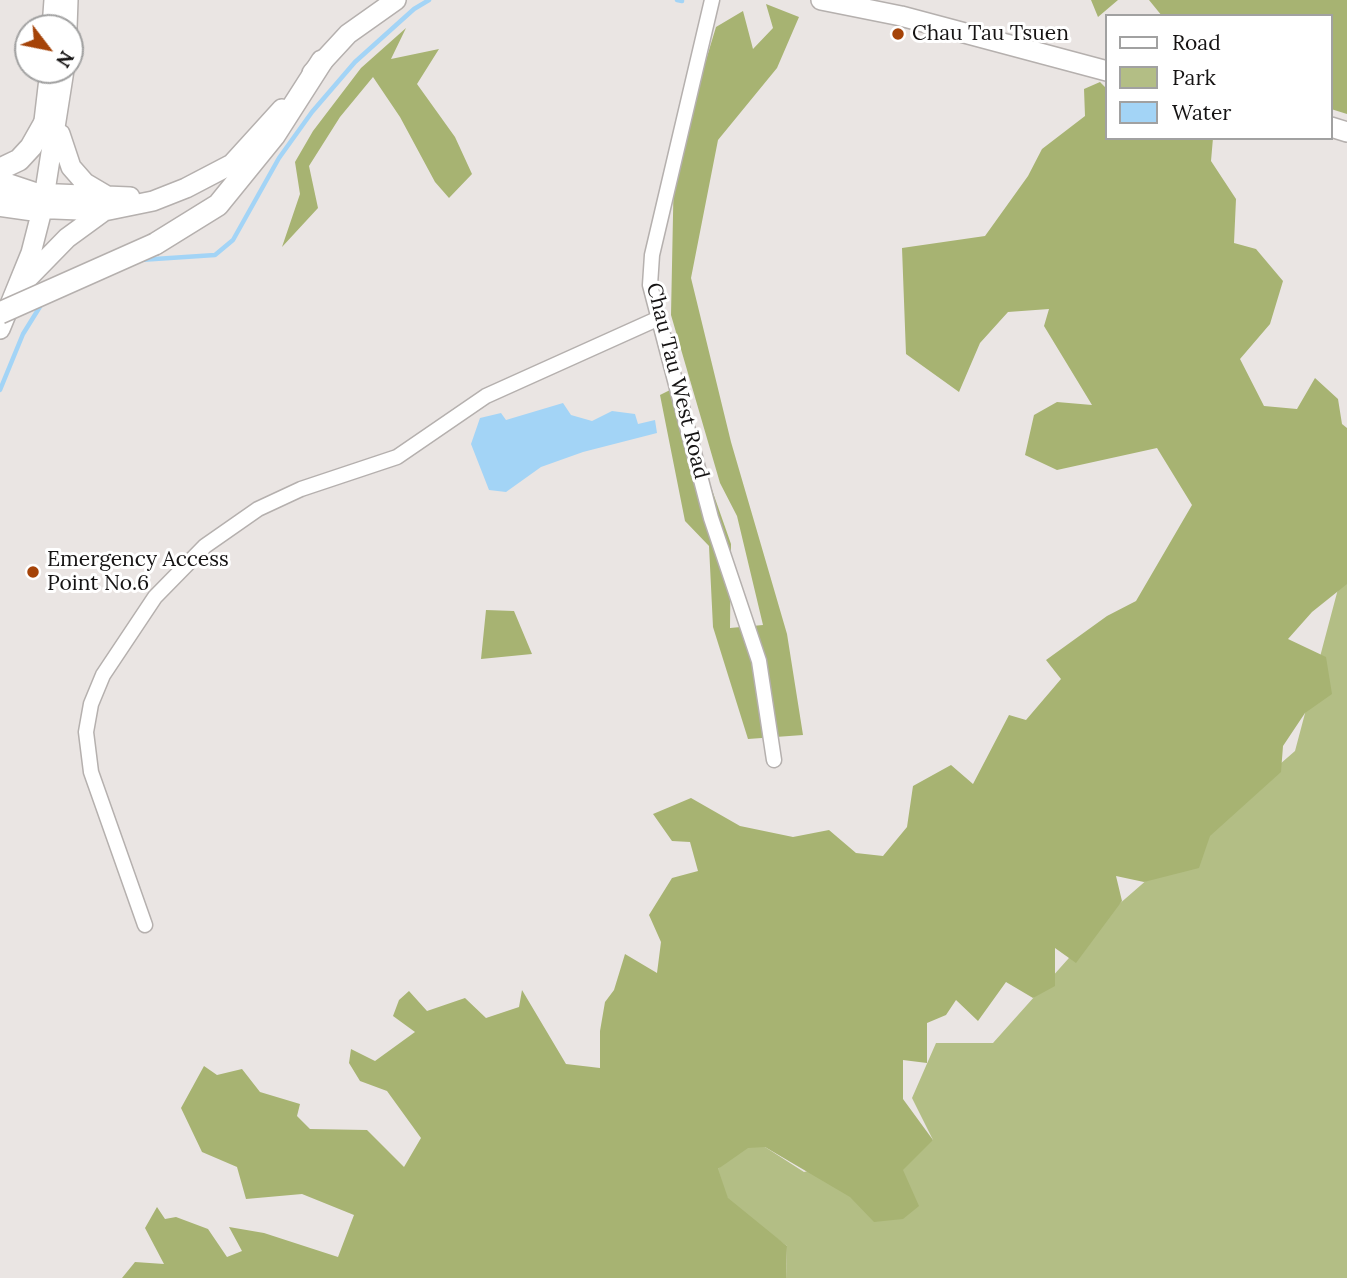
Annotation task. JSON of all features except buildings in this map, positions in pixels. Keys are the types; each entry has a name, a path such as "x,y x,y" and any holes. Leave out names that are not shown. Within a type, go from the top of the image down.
{"highway":[{"path":"0,204 38,201"}],"main road":[{"path":"0,313 155,244 197,220 225,197 274,136 322,61"},
{"path":"0,169 19,160 51,125"},
{"path":"0,181 38,201"}],"street":[{"path":"38,201 108,204 176,191 210,178 240,156 348,34 396,0"},
{"name":"Chau Tau West Road","path":"712,0 652,255 650,285 711,518 759,661 774,760"},
{"path":"821,0 912,19 1106,71"},
{"path":"50,84 51,125 64,153 71,167 108,204"},
{"path":"17,294 61,84"},
{"path":"0,328 38,201"},
{"path":"0,328 27,277 67,238 108,204"},
{"path":"145,925 91,772 86,732 91,704 103,675 129,632 162,590 205,546 258,509 301,489 397,457 486,396 657,319"}],"green space":[{"path":"1091,0 1118,0 1098,17"},
{"path":"1149,0 1347,0 1347,114 1333,110 1333,14 1160,14"},
{"path":"766,4 799,17 777,68 718,140 691,278 731,442 787,634 803,735 748,739 713,627 709,546 685,521 660,395 676,387 731,544 730,628 763,625 737,516 720,483 671,315 674,166 716,27 743,11 753,49 773,28"},
{"path":"406,28 391,59 439,49 417,84 455,137 472,174 449,198 435,182 400,117 373,77 340,117 309,166 318,208 282,247 300,194 295,162 313,131 361,68"},
{"path":"1100,82 1106,88 1106,140 1213,140 1211,161 1236,199 1234,243 1256,249 1283,281 1270,324 1240,359 1264,406 1297,409 1315,378 1338,399 1342,424 1347,428 1347,584 1312,612 1288,639 1326,657 1332,694 1305,713 1283,746 1281,772 1210,836 1199,868 1144,882 1116,876 1122,901 1076,963 1055,948 1055,986 1033,998 1006,982 978,1021 956,1000 946,1015 927,1023 927,1063 903,1060 903,1099 933,1140 903,1170 919,1206 903,1219 874,1222 850,1197 765,1147 748,1148 718,1169 728,1198 787,1246 786,1278 122,1278 135,1262 164,1264 145,1228 157,1207 165,1219 176,1217 208,1229 227,1257 242,1251 229,1227 264,1233 338,1257 354,1215 302,1194 246,1199 237,1167 202,1152 181,1108 204,1066 217,1075 242,1069 260,1092 300,1104 297,1116 310,1129 367,1130 404,1167 421,1138 387,1091 360,1081 349,1063 351,1049 375,1061 415,1032 393,1016 399,1000 409,991 427,1011 465,998 486,1018 519,1007 522,990 566,1064 600,1068 600,1031 605,1002 614,990 625,954 657,973 661,942 649,915 672,878 698,871 690,842 672,841 653,814 691,798 740,826 793,837 829,830 856,853 883,856 907,827 913,786 951,765 973,784 1009,715 1026,720 1061,679 1046,660 1107,616 1136,601 1192,505 1157,448 1057,470 1025,455 1034,415 1057,402 1092,405 1044,326 1049,309 1008,312 980,343 959,392 906,354 902,248 985,236 1028,176 1042,149 1085,116 1084,89"},
{"path":"1347,555 1347,1278 786,1278 787,1246 730,1205 717,1170 743,1145 765,1147 804,1172 933,1140 912,1098 936,1043 993,1043 1110,912 1295,751"},
{"path":"486,610 514,611 532,654 481,659"}],"water":[{"path":"563,403 571,415 592,421 612,411 635,414 638,424 655,420 657,433 583,452 541,467 506,492 489,490 471,444 480,418 501,413 506,420"}],"waterway":[{"path":"140,260 215,255 233,240 279,158 312,112 355,62 414,9 429,0"},
{"path":"677,0 682,1"},
{"path":"0,390 23,334 41,305"}],"place":[{"name":"Chau Tau Tsuen","path":"898,34"},
{"name":"Emergency Access Point No.6","path":"33,572"}]}
